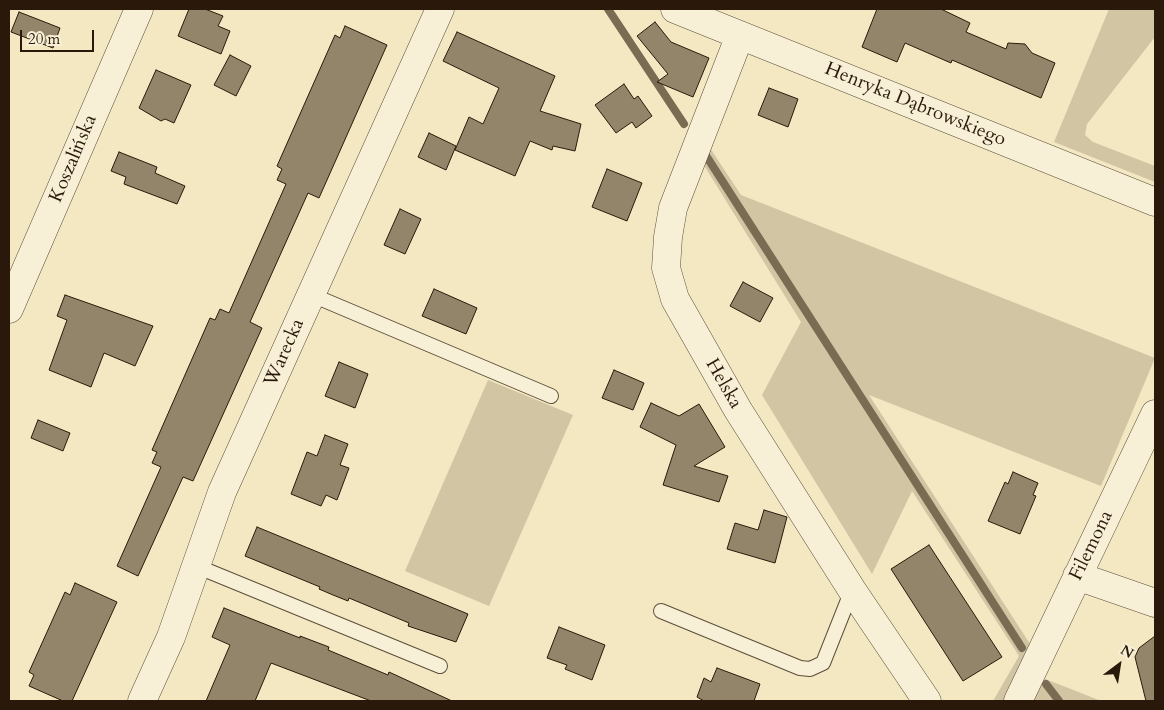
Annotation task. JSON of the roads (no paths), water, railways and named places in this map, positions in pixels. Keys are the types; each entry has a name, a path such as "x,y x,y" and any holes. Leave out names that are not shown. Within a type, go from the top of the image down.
{"street":[{"name":"Koszalińska","path":"9,308 139,9"},
{"name":"Warecka","path":"142,701 171,637 222,492 440,9"},
{"name":"Henryka Dąbrowskiego","path":"675,9 1155,202"},
{"name":"Helska","path":"740,34 673,208 666,268 675,299 738,410 852,590 927,701"},
{"name":"Filemona","path":"1023,690 1155,414"},
{"path":"1078,576 1155,603"}],"lane":[{"path":"312,295 551,396"},
{"path":"196,566 440,666"},
{"path":"661,611 800,668 810,669 824,663 852,590"}],"waterway":[{"path":"608,9 684,124"},
{"path":"705,154 1022,648"},
{"path":"1046,684 1059,701"}]}
